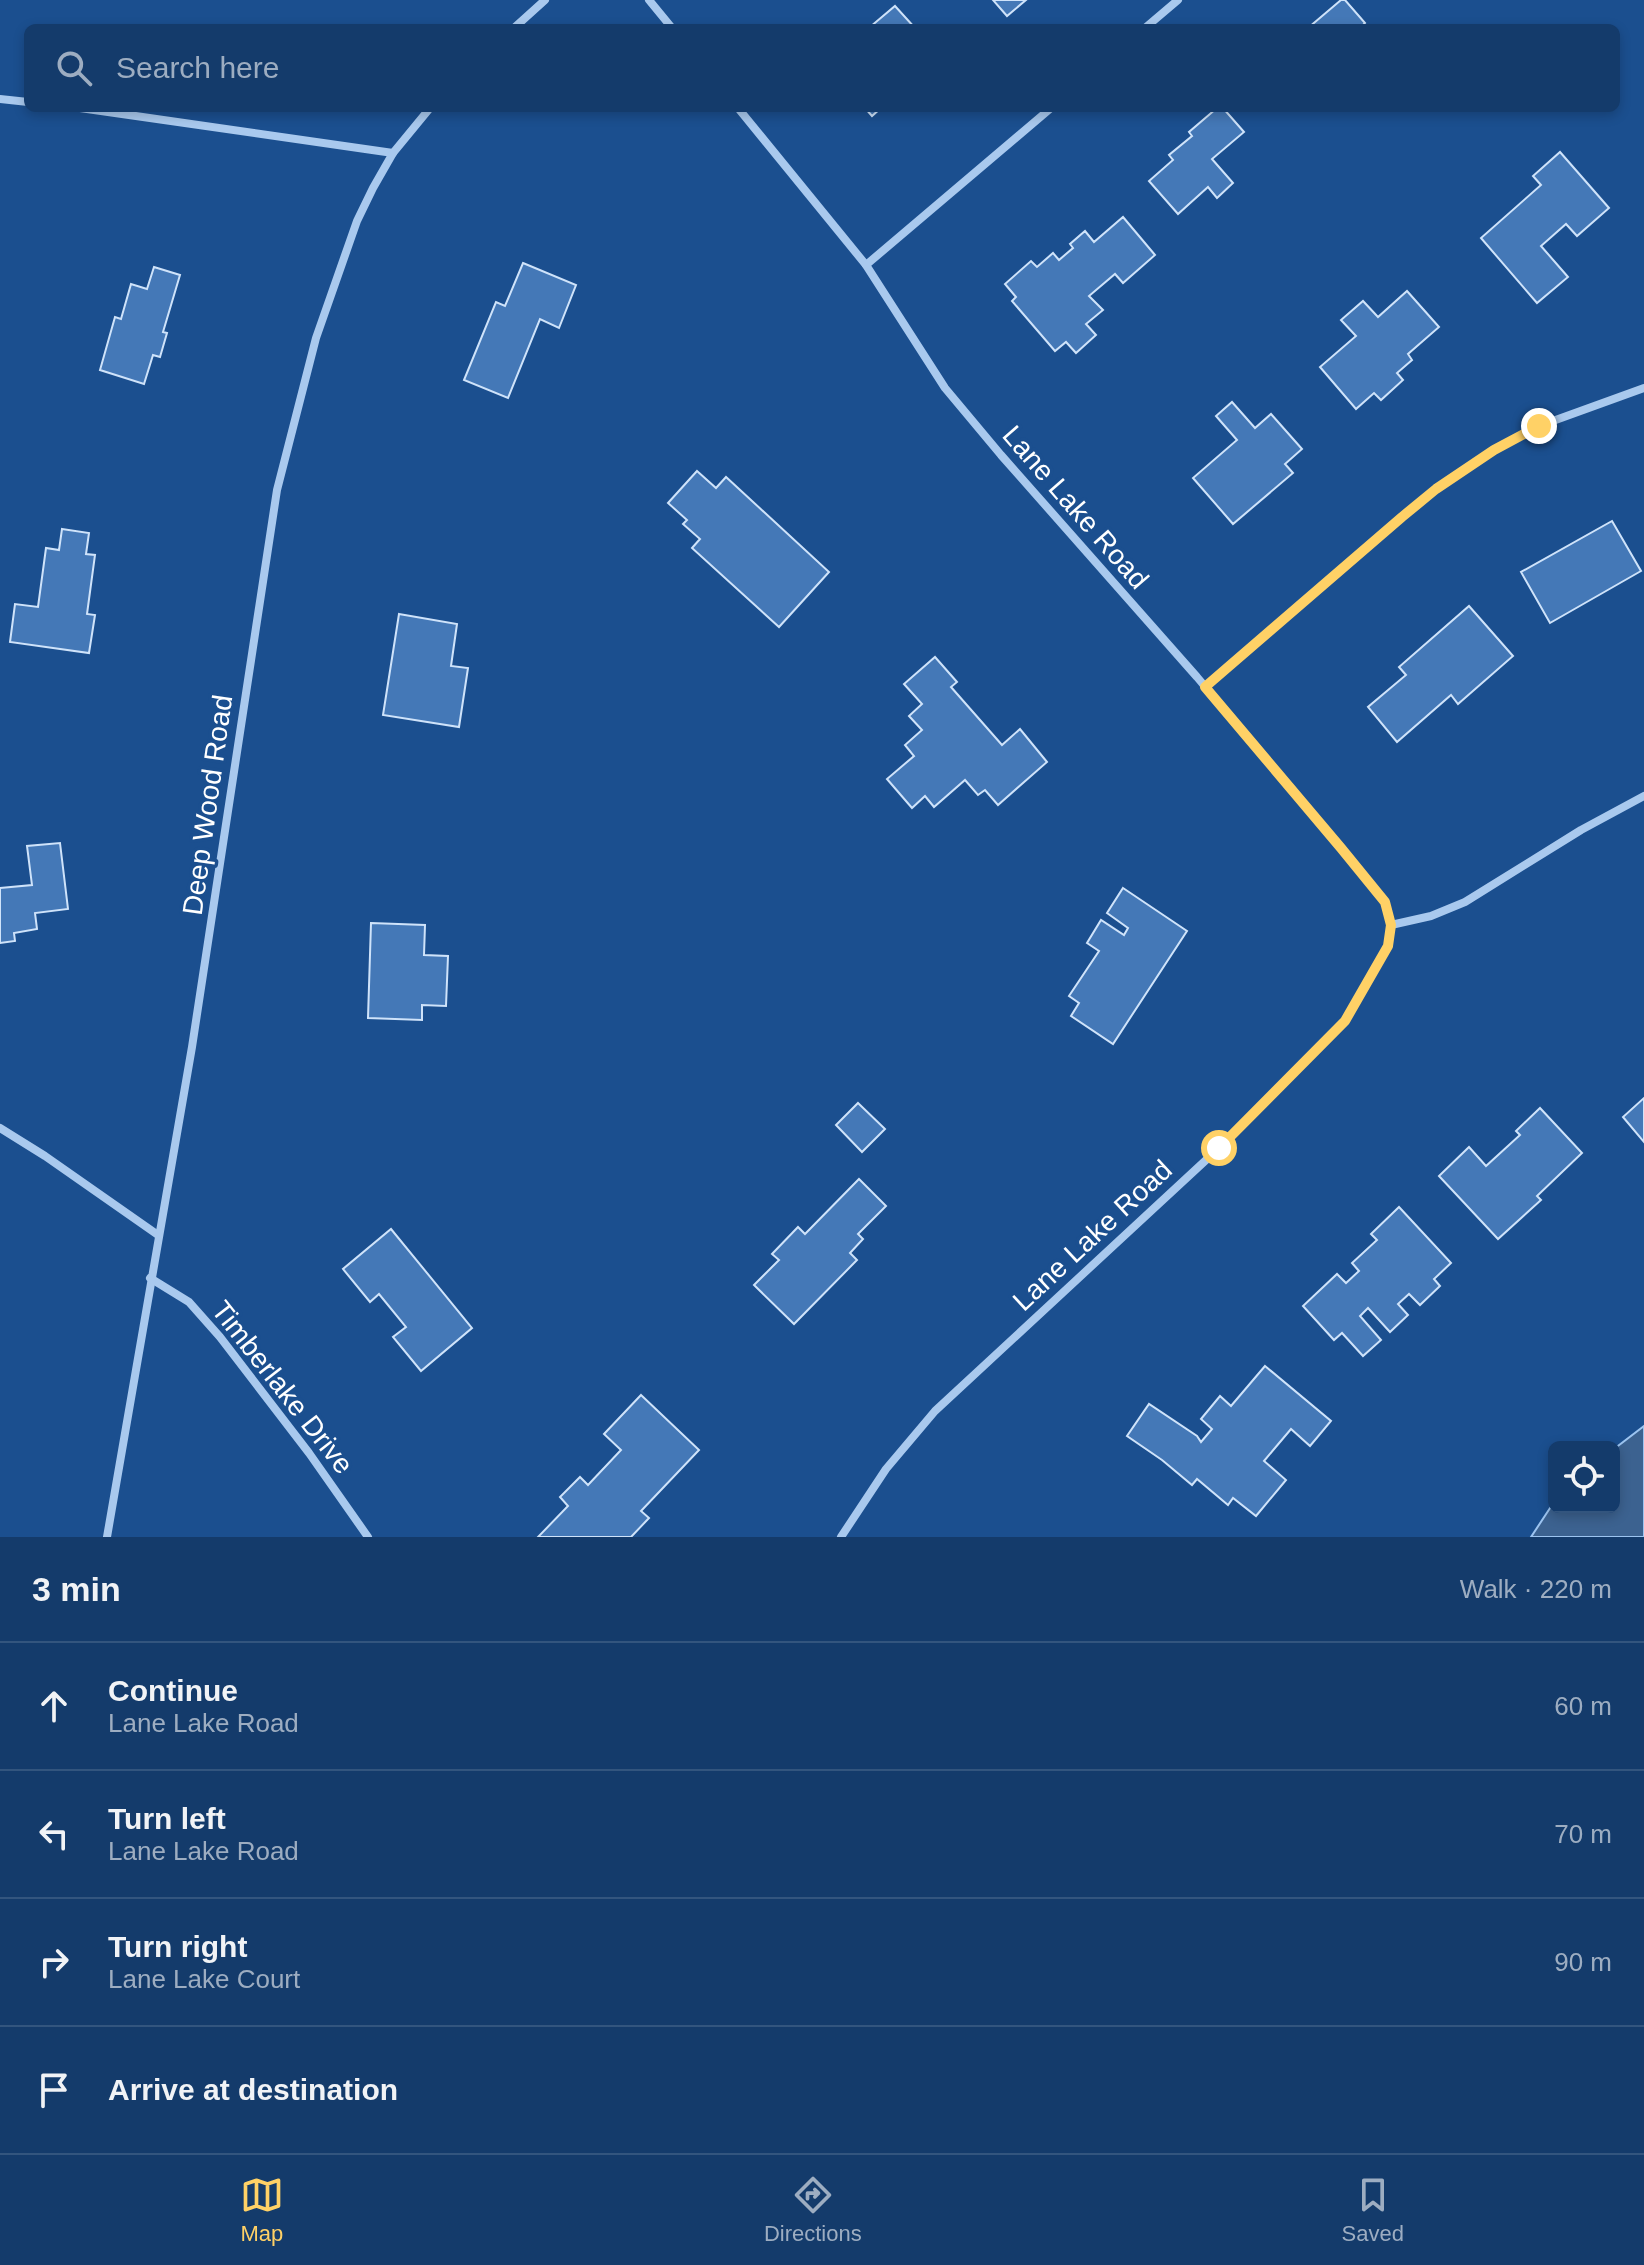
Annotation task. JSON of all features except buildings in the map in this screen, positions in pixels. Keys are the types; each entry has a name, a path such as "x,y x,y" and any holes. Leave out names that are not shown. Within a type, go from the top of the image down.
{"street":[{"path":"518,24 545,0"},
{"path":"649,0 669,24"},
{"path":"1150,24 1178,0"},
{"path":"0,99 24,102"},
{"path":"108,112 393,153"},
{"name":"Deep Wood Road","path":"107,1537 216,895 277,490 316,338 357,221 393,153 427,112"},
{"name":"Lane Lake Road","path":"741,112 866,265 945,388 1341,848 1385,902 1391,925 1388,946 1345,1021 1219,1148 935,1411 886,1469 841,1537"},
{"path":"866,265 1046,112"},
{"path":"1205,687 1436,489 1494,450 1539,426 1644,388"},
{"path":"1391,925 1431,916 1465,902 1581,830 1644,796"},
{"path":"0,1128 158,1235"},
{"name":"Timberlake Drive","path":"150,1278 189,1302 220,1337 309,1453 368,1537"}],"water":[{"path":"1644,1426 1644,1537 1531,1537 1548,1511 1620,1513 1620,1444"}],"route":[{"path":"1219,1148 1345,1021 1388,946 1391,925 1385,902 1205,687 1436,489 1494,450 1539,426"}]}
